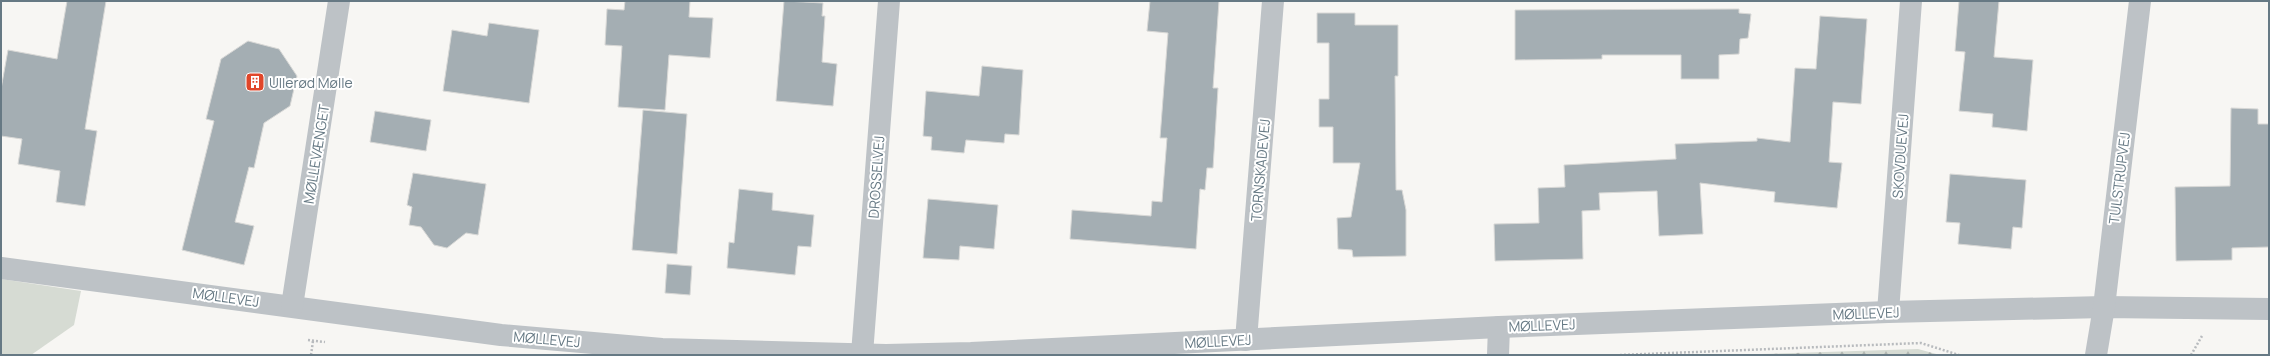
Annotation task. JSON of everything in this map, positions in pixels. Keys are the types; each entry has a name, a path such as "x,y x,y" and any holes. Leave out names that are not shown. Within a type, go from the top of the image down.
{"street":[{"name":"MØLLEVÆNGET","path":"292,306 338,1"},
{"name":"DROSSELVEJ","path":"862,354 889,1"},
{"name":"TORNSKADEVEJ","path":"1246,340 1273,1"},
{"name":"SKOVDUEVEJ","path":"1888,312 1911,1"},
{"name":"TULSTRUPVEJ","path":"2096,355 2104,307 2140,1"},
{"name":"MØLLEVEJ","path":"1,268 502,335 662,349 862,354 971,354 1499,327 1888,312 2104,307 2269,309"},
{"path":"1498,355 1499,327"}],"path":[{"path":"312,355 313,341"},
{"path":"1620,355 1922,343 1959,355"},
{"path":"1747,355 1750,350"}],"green space":[{"path":"1,279 81,291 74,325 31,355 1,355"},
{"path":"1918,349 1940,355 1761,354"}],"building":[{"path":"67,1 106,1 85,129 97,131 85,206 56,202 60,171 18,164 22,139 1,136 1,89 8,50 57,59"},
{"path":"625,1 690,1 689,17 713,18 710,58 669,55 665,110 618,107 622,46 605,45 607,9 624,10"},
{"path":"784,1 823,3 822,16 825,16 822,62 837,64 833,106 776,101"},
{"path":"1150,1 1219,1 1213,88 1218,88 1213,168 1207,168 1205,190 1200,189 1196,249 1070,239 1072,210 1151,216 1152,201 1162,202 1167,138 1160,138 1168,33 1147,31"},
{"path":"1959,1 1999,1 1994,57 2033,60 2027,131 1992,127 1993,114 1959,111 1965,52 1955,51"},
{"path":"1739,9 1739,13 1751,14 1748,38 1740,39 1739,54 1719,55 1719,79 1681,79 1681,55 1602,55 1602,59 1515,60 1515,10"},
{"path":"1317,13 1355,13 1355,25 1398,25 1398,76 1395,76 1396,190 1402,190 1406,210 1406,256 1353,257 1352,250 1338,249 1337,218 1351,217 1360,163 1333,163 1333,127 1319,127 1319,99 1329,99 1329,43 1317,43"},
{"path":"1820,16 1867,19 1861,104 1833,102 1829,162 1842,163 1837,208 1774,202 1775,192 1700,183 1703,234 1659,236 1657,191 1599,193 1600,210 1582,211 1583,259 1495,261 1494,224 1539,223 1538,188 1565,187 1564,165 1676,159 1675,144 1757,141 1757,138 1790,142 1795,68 1816,69"},
{"path":"489,23 539,30 529,103 443,91 452,30 487,36"},
{"path":"248,41 279,49 297,76 290,106 264,123 254,168 249,167 235,222 254,226 244,265 182,250 214,121 206,119 221,59"},
{"path":"982,66 1023,70 1019,135 1005,134 1004,143 966,140 964,153 931,150 932,137 923,136 926,91 979,96"},
{"path":"2231,108 2258,109 2258,124 2269,124 2269,247 2232,248 2232,260 2176,261 2175,187 2230,186"},
{"path":"643,110 687,114 677,254 632,250"},
{"path":"375,111 431,120 426,151 370,142"},
{"path":"413,173 486,184 478,235 466,233 447,248 434,245 421,227 409,225 412,207 407,205"},
{"path":"1950,174 2026,180 2022,228 2013,227 2011,249 1958,244 1960,223 1946,222"},
{"path":"739,189 773,193 772,210 814,215 811,247 798,246 795,275 727,268 729,242 734,243"},
{"path":"928,199 998,205 994,249 960,246 959,260 923,258"},
{"path":"667,264 692,266 690,295 665,293"}],"place":[{"name":"Ullerød Mølle","path":"255,82"}]}
